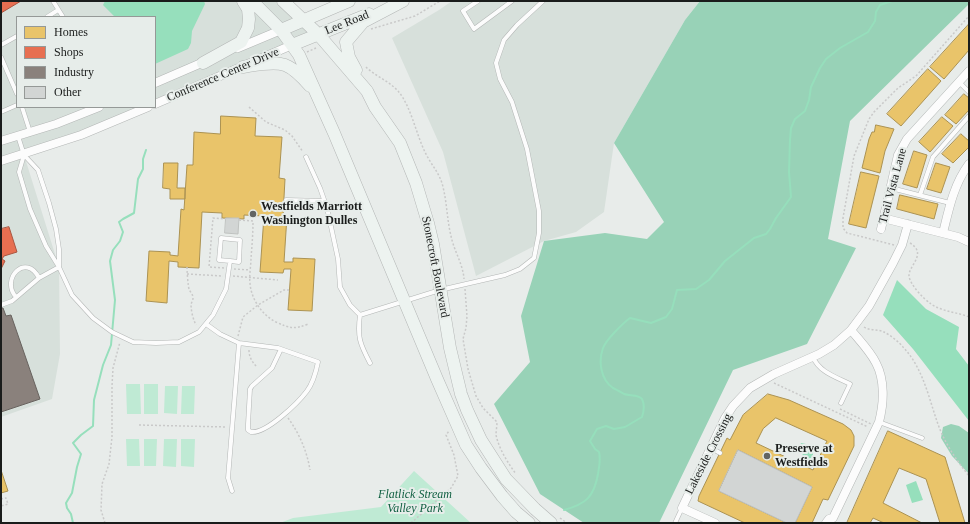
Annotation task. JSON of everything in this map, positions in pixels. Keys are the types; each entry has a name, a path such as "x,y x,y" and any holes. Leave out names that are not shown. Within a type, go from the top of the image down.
{"main road":[{"path":"203,63 241,42 248,28 249,19 248,9 243,1"},
{"path":"252,1 281,30 299,55 466,445 502,496 529,523"},
{"name":"Stonecroft Boulevard","path":"283,1 304,20 319,40 367,91 375,106 400,143 416,183 433,244 450,348 461,394 481,440 506,479 551,523"},
{"name":"Lee Road","path":"281,30 349,1"},
{"path":"367,91 349,57 346,42 363,22 402,1"},
{"name":"Lee Road","path":"292,45 319,40 402,1"},
{"path":"243,67 262,64 285,65 295,71 315,90"}],"street":[{"name":"Conference Center Drive","path":"156,83 281,30"},
{"name":"Conference Center Drive","path":"156,104 292,45"},
{"name":"Trail Vista Lane","path":"881,229 898,156 905,142 969,71"},
{"path":"1,141 96,108"},
{"path":"1,162 81,135 146,108"},
{"path":"943,232 950,203 963,172 969,164"},
{"path":"883,218 943,232 969,242"},
{"name":"Lakeside Crossing","path":"682,508 720,428 734,406 750,388 834,345 851,330 876,296 902,244 908,224"},
{"path":"826,523 829,519 835,520 877,426 882,398 877,364 869,351 851,330"},
{"path":"682,508 714,523"}],"lane":[{"path":"53,1 61,16"},
{"path":"478,1 463,11 474,29 512,1"},
{"path":"360,316 440,290 505,275 520,269 534,258 539,233 539,211 535,187 525,142 512,102 500,79 496,63 504,40 517,25 543,1"},
{"path":"49,16 58,10"},
{"path":"1,45 16,37"},
{"path":"1,57 16,92"},
{"path":"959,82 969,92"},
{"path":"1,112 16,105"},
{"path":"22,108 30,132"},
{"path":"920,195 933,157 969,116"},
{"path":"18,136 24,155 38,170 49,203 56,229 59,249 59,267"},
{"path":"24,155 19,172 30,209 46,246 59,267 72,295 93,318 112,332 133,342 179,342 200,332 213,315 226,289 230,261"},
{"path":"306,157 325,201 338,259 340,287 350,306 360,316"},
{"path":"891,188 950,203"},
{"path":"286,200 325,201"},
{"path":"221,238 240,240 239,262 230,261 220,260 221,238"},
{"path":"1,305 12,301 39,278 59,267"},
{"path":"16,297 10,292 8,284 9,277 12,272 20,268 29,268 34,271 39,278"},
{"path":"360,316 358,330 360,341 370,363"},
{"path":"206,324 220,334 238,343 281,349 318,362 315,374 307,390 283,414 259,431 251,432 248,430 250,389 272,368 281,349"},
{"path":"232,491 228,478 238,343"},
{"path":"813,357 820,368 850,384 841,403"},
{"path":"877,426 922,438"},
{"path":"710,448 720,453"},
{"name":"Lakeside Crossing","path":"675,523 682,508"}],"path":[{"path":"370,30 414,16 440,1"},
{"path":"969,16 916,76 900,86 871,116 854,156 843,218 843,229 847,233 892,244 909,243 913,245 916,249 917,258 909,276 913,285 923,298 939,309 969,317"},
{"path":"305,52 319,40"},
{"path":"249,107 266,122 285,130 292,136 306,157"},
{"path":"239,220 253,221 250,283 252,294 264,315 286,327 293,329 300,328 308,324"},
{"path":"187,267 189,289 193,298 191,308 196,325"},
{"path":"238,343 239,330 243,317 258,305 284,290 290,290"},
{"path":"858,322 866,329 884,332 903,347 916,365 924,381 940,428 950,450 969,476"},
{"path":"105,523 101,510 102,484 109,464 111,444 113,368 122,336"},
{"path":"249,345 249,355 253,363 257,366"},
{"path":"765,379 877,426"},
{"path":"841,403 838,408 877,426"},
{"path":"283,414 299,434 310,470"},
{"path":"411,523 451,488 458,476 454,455 446,435 455,421"},
{"path":"139,425 232,427"},
{"path":"1,499 6,498 8,504 1,506"}],"shaded area":[{"path":"1,1 281,1 318,34 156,101 156,16 16,16 16,108 139,108 24,155 59,267 60,354 52,399 1,417"},
{"path":"105,1 204,1 205,4 192,31 191,43 188,49 156,64 156,16 114,16 103,5"},
{"path":"452,1 700,1 685,20 614,143 604,212 576,232 544,241 476,276 443,152 392,38"},
{"path":"700,1 969,1 969,4 850,121 828,239 856,248 807,344 733,370 659,523 584,523 540,494 494,404 530,362 521,316 544,241 605,233 647,239 664,222 614,143 685,20"},
{"path":"897,280 926,309 959,327 956,349 969,366 969,421 913,349 883,315"},
{"path":"951,424 959,426 969,433 969,474 952,456 941,438 943,427"},
{"path":"801,443 806,444 808,448 813,451 813,456 808,460 803,457 802,451 799,448"},
{"path":"916,481 923,500 912,503 906,485"}],"green space":[{"path":"126,384 140,384 141,414 127,414"},
{"path":"144,384 158,384 158,414 144,414"},
{"path":"165,386 178,386 177,414 164,413"},
{"path":"182,386 195,386 194,414 181,414"},
{"path":"126,439 139,439 140,466 127,466"},
{"path":"144,439 157,439 156,466 144,466"},
{"path":"164,439 177,439 176,467 163,466"},
{"path":"181,439 195,439 194,467 181,466"},
{"name":"Flatlick Stream Valley Park","path":"414,471 471,523 280,523 293,518 381,507"}],"building: Homes":[{"path":"969,24 969,50 944,79 930,67"},
{"path":"928,69 941,81 901,126 887,114"},
{"path":"964,94 969,98 969,110 956,124 945,115"},
{"name":"Westfields Marriott Washington Dulles","path":"221,116 256,118 255,136 282,137 279,178 285,179 283,216 287,216 284,262 293,262 293,258 315,259 312,311 288,310 291,269 284,269 283,273 260,272 264,216 244,215 244,219 222,218 222,213 202,212 199,268 178,267 178,262 169,261 167,303 146,301 149,251 170,252 170,255 178,256 181,209 184,210 187,165 193,165 194,132 220,134"},
{"path":"942,117 953,126 930,152 919,142"},
{"path":"876,125 894,129 885,151 880,173 862,168 869,139 872,132 874,132"},
{"path":"961,134 969,141 969,147 953,163 942,154"},
{"path":"914,151 927,155 917,188 903,184"},
{"path":"164,163 178,163 177,188 185,188 185,199 170,199 170,189 163,188"},
{"path":"936,163 950,167 941,193 927,189"},
{"path":"861,172 879,176 866,228 849,224"},
{"path":"900,195 938,204 934,219 897,209"},
{"name":"Preserve at Westfields","path":"768,394 789,400 843,424 851,430 854,436 854,446 828,500 823,499 812,523 795,523 812,487 738,450 719,491 787,523 745,523 698,501 727,438 730,440 743,415","holes":["776,418 827,441 813,470 756,443 763,429"]},
{"path":"888,431 945,457 965,523 940,523 926,479 899,468 883,503 922,523 884,523 873,518 870,523 847,523"},
{"path":"1,470 8,491 1,493"}],"building: Shops":[{"path":"1,1 21,1 1,13"},
{"path":"9,227 17,252 4,256 2,259 5,261 1,269 1,229"}],"building: Industry":[{"path":"1,308 3,308 6,316 11,315 40,399 1,412"}],"building: Other":[{"path":"226,218 239,218 238,234 225,233"},
{"path":"738,450 812,487 795,523 787,523 719,491"}],"waterway":[{"path":"564,510 572,508 583,502 588,498 594,488 600,458 599,452 590,441 597,429 606,426 614,429 625,427 642,417 644,404 641,397 624,394 613,388 603,376 601,359 603,348 607,341 630,318 651,323 666,317 672,309 677,290 696,289 709,280 725,261 754,238 766,234 791,197 789,172 791,128 795,119 805,111 809,100 811,87 820,68 826,59 840,48 868,32 875,21 876,12 880,5 892,1"},
{"path":"73,523 66,503 72,493 81,454 73,443 93,426 94,400 103,365 111,345 115,300 110,261 113,250 120,241 123,232 119,222 134,213 138,179 143,169 143,159 146,150"}],"place":[{"name":"Westfields Marriott Washington Dulles","path":"253,214"},
{"name":"Preserve at Westfields","path":"767,456"}]}
